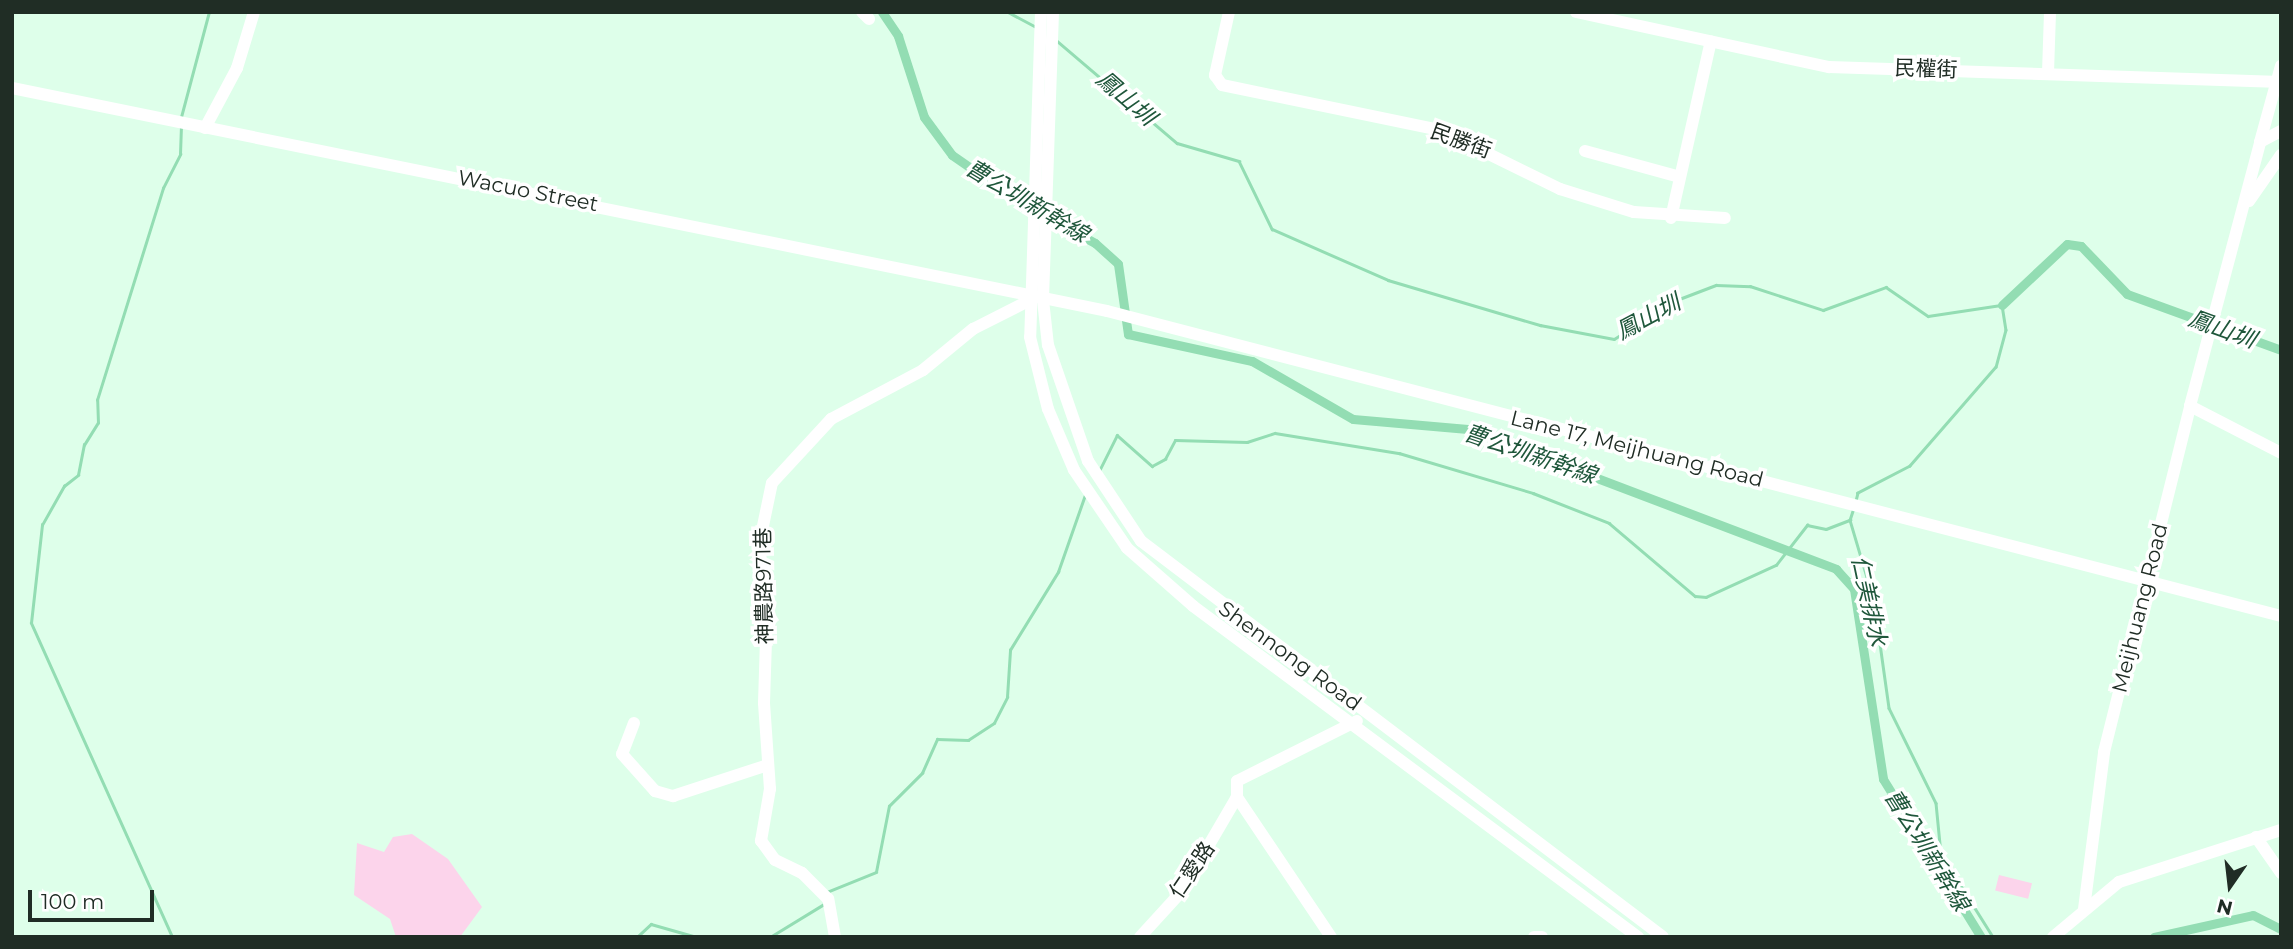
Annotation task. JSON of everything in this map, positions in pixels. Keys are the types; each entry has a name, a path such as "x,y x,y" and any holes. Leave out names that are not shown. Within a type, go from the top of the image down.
{"street":[{"path":"205,128 237,68 254,12"},
{"path":"1040,283 1041,12"},
{"path":"1040,283 1053,12"},
{"name":"民勝街","path":"1229,12 1215,75 1222,85 1440,130 1560,189 1671,218 1725,218"},
{"name":"民權街","path":"1576,12 1829,67 2280,76"},
{"path":"2048,73 2050,12"},
{"path":"1671,218 1711,41"},
{"path":"2260,142 2280,76"},
{"name":"Wacuo Street","path":"12,88 1039,299"},
{"path":"2260,142 2281,131"},
{"name":"Meijhuang Road","path":"2084,909 2104,752 2190,405 2260,142"},
{"path":"1585,151 1680,177"},
{"path":"2244,207 2281,155"},
{"name":"Shennong Road","path":"1040,283 1030,337 1048,409 1074,470 1127,548 1193,606 1638,937"},
{"name":"Shennong Road","path":"1039,299 1048,345 1069,415 1088,461 1141,541 1663,937"},
{"name":"Lane 17, Meijhuang Road","path":"1039,299 1107,311 2148,579 2281,616"},
{"name":"神農路971巷","path":"835,937 828,899 764,849 760,830 768,804 768,765 764,703 767,610 760,545 772,483 831,419 923,370 973,329 1039,299"},
{"path":"2190,405 2281,453"},
{"path":"1352,723 1370,714"},
{"path":"634,723 622,754 655,791 673,796 768,765"},
{"name":"仁愛路","path":"1140,937 1182,891 1237,797 1237,781 1352,723"},
{"path":"1237,797 1331,937"},
{"path":"2053,937 2119,882 2144,871 2281,830"},
{"path":"2256,837 2281,873"},
{"path":"1534,937 1542,937"}],"shaded area":[{"path":"412,834 448,859 482,907 460,937 396,937 390,919 354,895 357,843 384,852 393,837"},
{"path":"1999,875 2032,883 2028,899 1995,891"}],"waterway":[{"path":"181,117 209,12"},
{"name":"曹公圳新幹線","path":"882,12 898,36 924,117 952,155 1020,202 1095,243 1118,264 1128,334 1252,361 1353,419 1468,429 1836,569 1854,589 1883,779 1981,937"},
{"name":"曹公圳新幹線","path":"884,14 889,12"},
{"name":"鳳山圳","path":"1008,12 1036,27"},
{"name":"鳳山圳","path":"1056,40 1177,143 1239,161 1272,229 1388,280 1540,325 1614,339 1674,301 1716,285 1750,286 1823,310 1886,287 1928,316 2002,305 2006,330 1996,367 1910,466 1858,493 1856,501"},
{"path":"172,937 31,623 42,525 64,486 78,475 84,445 98,423 97,400 163,188 180,154 181,127"},
{"name":"鳳山圳","path":"2002,305 2067,244 2081,246 2127,294 2281,350"},
{"path":"1099,471 1117,435 1152,466 1165,459 1175,440 1247,442 1275,433 1399,453 1533,493 1609,523 1695,596 1706,597 1776,565 1807,525 1826,529 1850,520"},
{"path":"827,892 876,872 889,806 922,773 937,739 968,740 994,723 1007,697 1010,650 1058,572 1085,495"},
{"name":"仁美排水","path":"1854,508 1850,520 1874,601 1889,708 1936,803 1941,854 1993,937"},
{"path":"770,937 824,904"},
{"name":"曹公圳新幹線","path":"2154,937 2253,915 2281,929"},
{"path":"637,937 651,924 697,937"}]}
